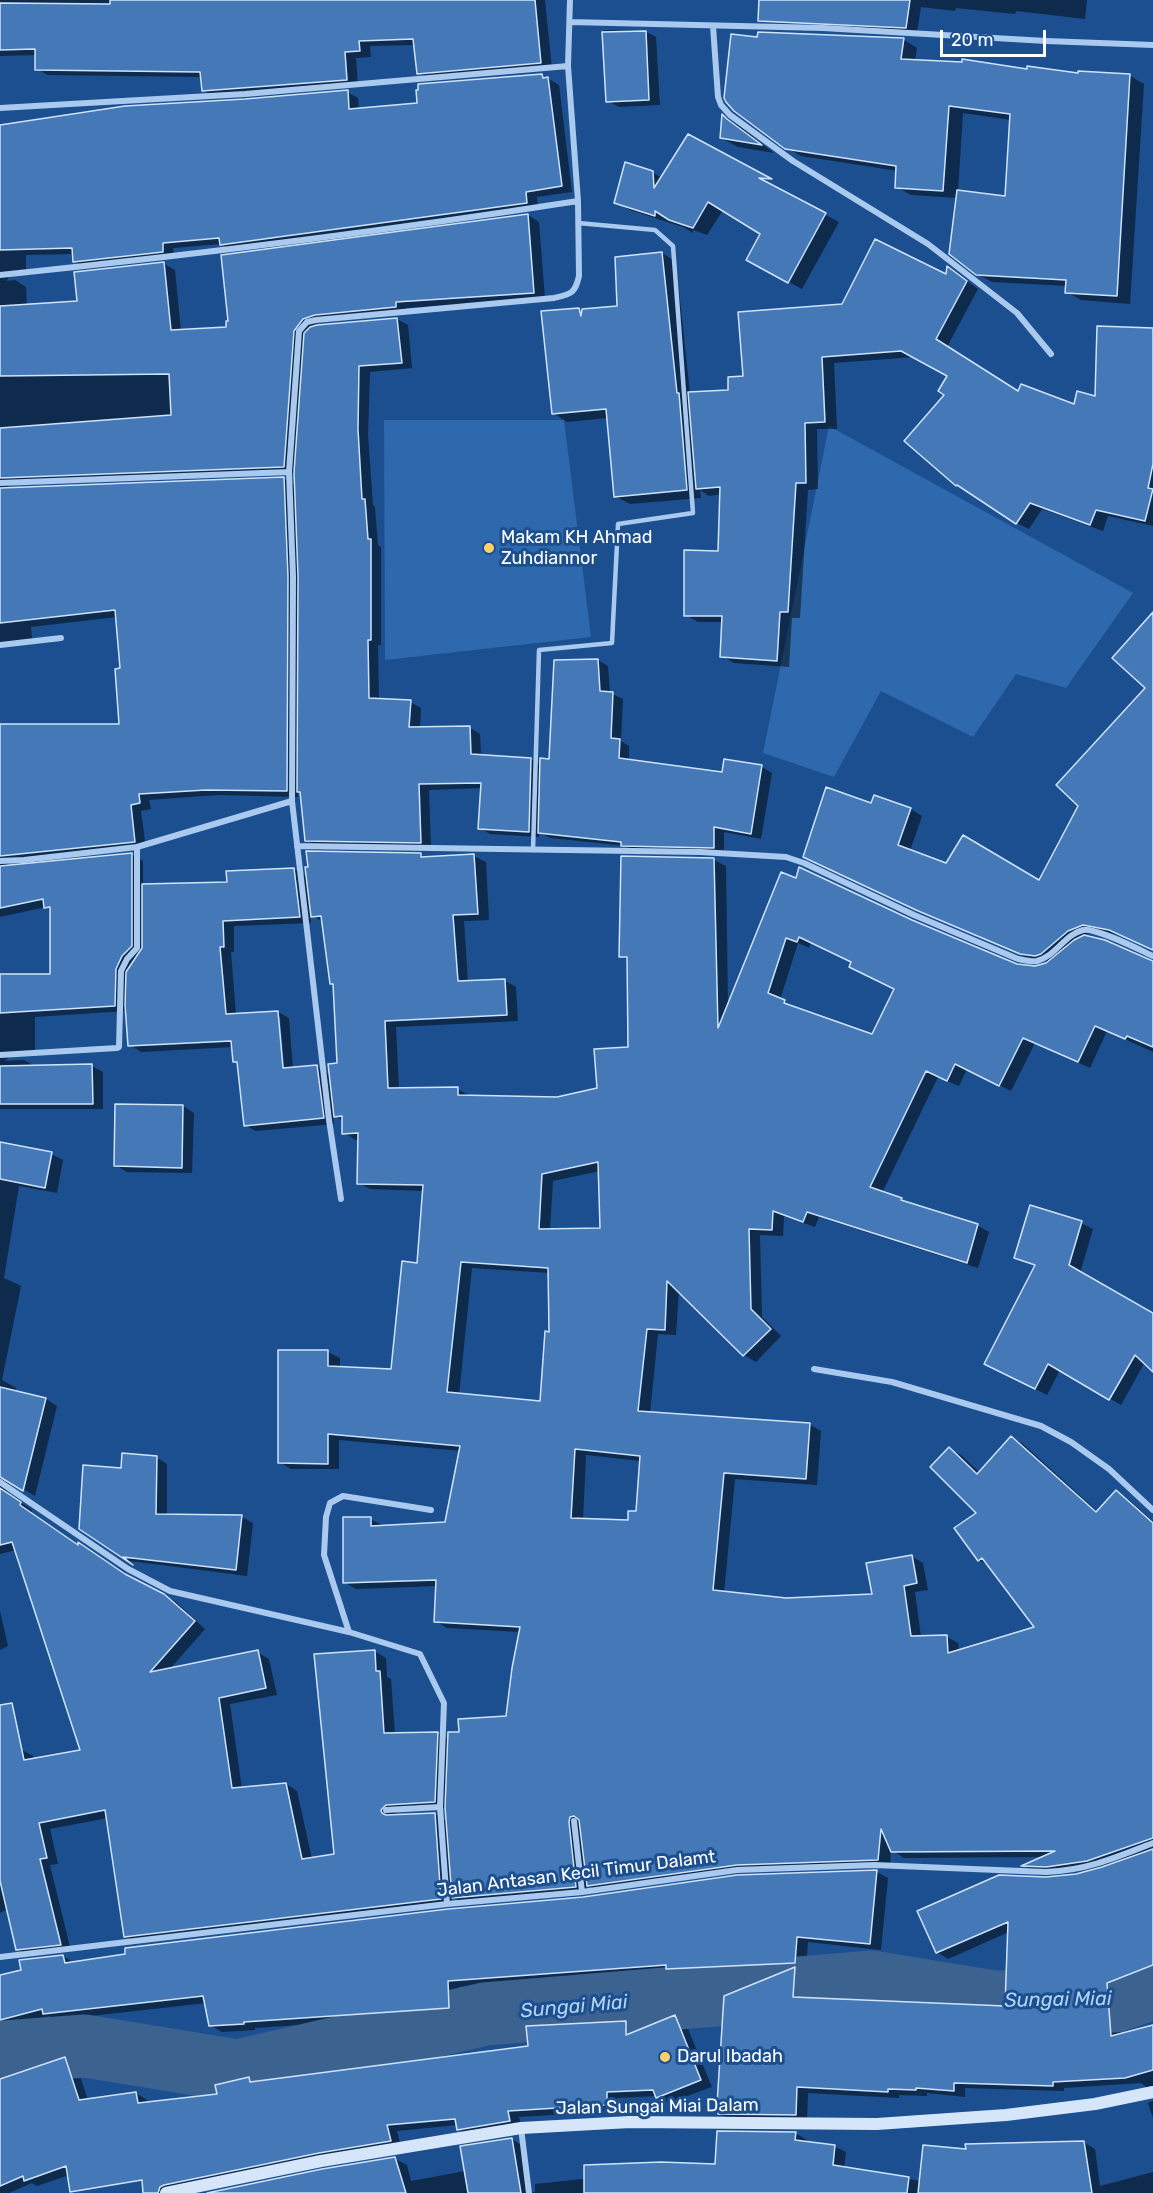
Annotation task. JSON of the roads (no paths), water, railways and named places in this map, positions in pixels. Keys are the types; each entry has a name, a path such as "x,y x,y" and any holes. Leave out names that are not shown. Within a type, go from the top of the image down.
{"street":[{"path":"341,1199 329,1120 292,801 293,576 289,472 299,331 307,322 570,295 576,287 579,276 578,201 568,66 570,0"},
{"path":"570,22 823,28 1153,45"},
{"path":"714,26 718,97 721,105 730,115 793,161 928,244 1017,313 1051,354"},
{"path":"0,108 245,94 568,66"},
{"path":"0,275 164,258 429,224 578,201"},
{"path":"0,483 289,472"},
{"path":"0,645 61,638"},
{"path":"0,861 137,847 292,801"},
{"path":"297,846 700,852 786,857 1018,959 1036,962 1052,954 1071,936 1084,930 1095,931 1153,956"},
{"path":"0,1055 119,1047 121,971 137,948 137,847"},
{"path":"814,1369 892,1382 1041,1426 1071,1442 1109,1469 1153,1510"},
{"path":"0,1482 128,1569 170,1591 349,1632 420,1654 444,1703 440,1807 447,1904"},
{"path":"349,1632 324,1555 326,1517 330,1503 343,1496 431,1510"},
{"path":"386,1810 440,1807"},
{"path":"574,1821 582,1892"},
{"name":"Jalan Antasan Kecil Timur Dalamt","path":"0,1957 447,1904 582,1892 737,1870 874,1865 1046,1872 1073,1871 1099,1864 1153,1843"},
{"name":"Jalan Sungai Miai Dalam","path":"166,2193 321,2161 521,2128 630,2122 877,2124 1006,2115 1095,2104 1153,2092"},
{"path":"521,2128 529,2193"}],"lane":[{"path":"534,850 539,650 612,643 618,524 693,513 674,246 655,230 578,223"}],"waterway":[{"name":"Sungai Miai","path":"0,2054 85,2046 238,2071 485,2014 872,1982 995,2002 1114,2001 1153,1988"}],"place":[{"name":"Makam KH Ahmad Zuhdiannor","path":"489,548"},
{"name":"Darul Ibadah","path":"665,2057"}]}
